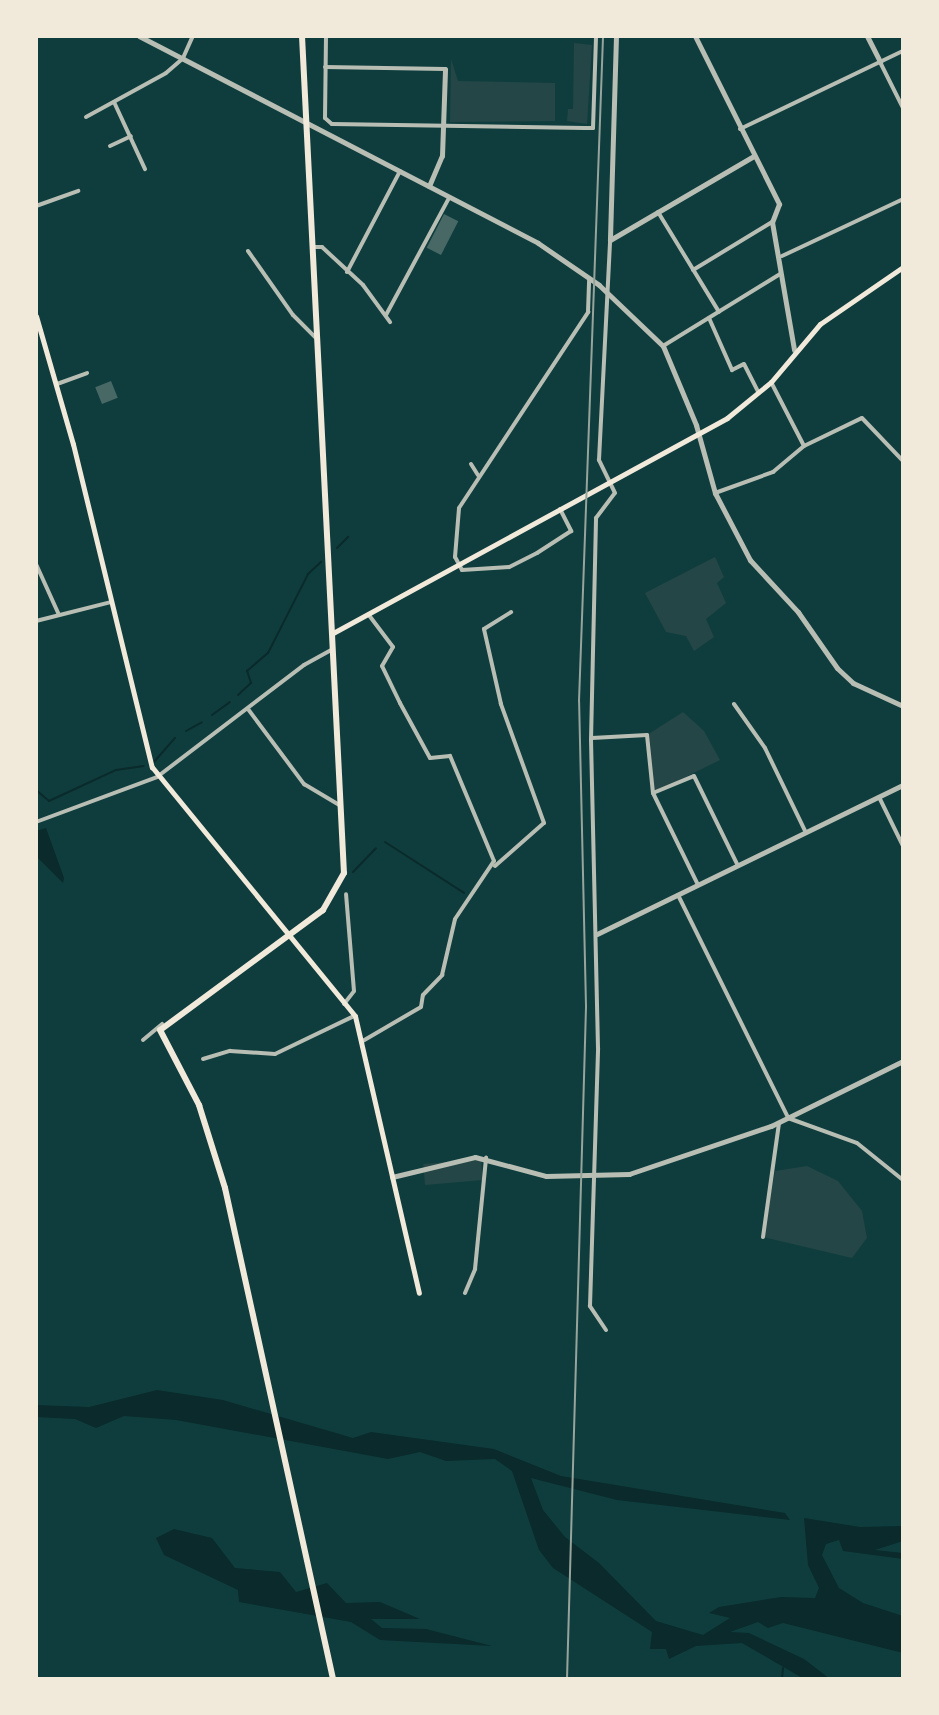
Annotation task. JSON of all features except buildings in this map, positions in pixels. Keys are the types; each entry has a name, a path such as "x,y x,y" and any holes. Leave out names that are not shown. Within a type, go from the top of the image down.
{"highway":[{"path":"302,36 344,873 323,910 162,1024 160,1032 199,1105 214,1147 247,1281 333,1679"}],"main road":[{"path":"333,633 699,434 759,394 794,350 820,324 903,267"},
{"path":"36,316 57,384 157,777 355,1016 419,1293"}],"street":[{"path":"139,36 562,256 609,294 663,346 699,434 715,493 750,560 798,612 837,668 853,683 903,706"},
{"path":"86,117 183,58 193,36"},
{"path":"323,130 329,121 326,36"},
{"path":"329,121 593,128 596,36"},
{"path":"606,1330 590,1310 597,934 592,738 596,518 615,494 599,460 609,294 616,36"},
{"path":"693,270 772,222 779,204 695,36"},
{"path":"867,36 903,108"},
{"path":"740,129 903,51"},
{"path":"325,67 445,69 442,156 429,186"},
{"path":"114,102 145,169"},
{"path":"110,146 131,136"},
{"path":"610,240 754,156"},
{"path":"347,272 400,171"},
{"path":"36,206 78,191"},
{"path":"386,315 450,197"},
{"path":"782,256 903,199"},
{"path":"658,212 719,312"},
{"path":"772,222 782,256 781,273 794,350"},
{"path":"314,247 322,247 390,322"},
{"path":"248,251 304,330 319,338"},
{"path":"663,346 781,273"},
{"path":"560,509 571,531 537,553 485,571 466,573 458,564 459,508 476,488 478,475 525,415 588,312 589,279"},
{"path":"709,318 732,370 744,364 759,394"},
{"path":"57,384 87,373"},
{"path":"771,382 804,446"},
{"path":"715,493 773,472 804,446 862,418 902,458"},
{"path":"471,464 478,475"},
{"path":"36,564 59,615"},
{"path":"36,621 112,601"},
{"path":"361,1042 421,1007 423,995 442,975 455,919 493,868 544,823 501,704 484,629 511,612"},
{"path":"368,614 393,647 383,668 428,756 451,757 493,868"},
{"path":"36,822 157,777 315,657 334,650"},
{"path":"734,704 765,748 806,833"},
{"path":"247,708 304,784 341,806"},
{"path":"592,738 647,735 653,793 698,885"},
{"path":"653,793 694,776 738,866"},
{"path":"597,934 903,785"},
{"path":"879,797 903,846"},
{"path":"344,1004 354,991 346,894"},
{"path":"678,895 788,1118 859,1144 903,1180"},
{"path":"203,1059 230,1051 275,1054 355,1016"},
{"path":"143,1040 162,1024"},
{"path":"391,1177 456,1159 486,1157 546,1176 593,1177 661,1166 779,1123 903,1061"},
{"path":"763,1237 779,1123"},
{"path":"465,1293 475,1269 486,1157"}],"shaded area":[{"path":"574,43 592,45 587,124 567,121 568,109 573,109"},
{"path":"451,59 458,81 555,83 555,121 450,122"},
{"path":"715,557 724,577 717,583 726,603 706,619 714,637 694,651 686,636 666,632 645,593"},
{"path":"683,712 704,731 720,760 653,793 647,735"},
{"path":"46,828 64,878 63,883 36,856 36,831"},
{"path":"481,1159 483,1180 425,1185 423,1164"},
{"path":"807,1166 838,1181 862,1211 867,1238 852,1258 763,1237 775,1171"},
{"path":"157,1390 223,1400 353,1438 371,1432 494,1449 561,1476 785,1513 790,1520 617,1500 531,1478 543,1510 565,1537 599,1563 656,1621 703,1635 730,1618 709,1613 719,1607 781,1597 815,1598 819,1588 808,1565 804,1518 860,1527 903,1526 903,1541 875,1550 903,1553 903,1559 843,1551 839,1540 826,1544 822,1555 839,1588 863,1603 903,1616 903,1653 783,1623 768,1628 758,1622 730,1632 749,1633 804,1659 830,1679 804,1679 742,1643 696,1646 669,1659 666,1649 650,1649 652,1632 553,1568 539,1550 512,1471 495,1459 446,1461 420,1452 388,1459 176,1420 124,1416 96,1428 75,1419 36,1417 36,1405 89,1407"},
{"path":"174,1529 212,1538 235,1568 280,1572 296,1592 327,1583 346,1603 380,1602 420,1619 371,1619 382,1628 426,1629 492,1646 380,1640 351,1622 239,1602 238,1590 164,1555 156,1538"}],"waterway":[{"path":"337,548 348,537"},
{"path":"238,695 251,683 247,671 268,653 308,574 321,562"},
{"path":"212,715 230,702"},
{"path":"186,731 202,722"},
{"path":"154,762 175,738"},
{"path":"36,790 49,801 116,770 144,766"},
{"path":"385,842 464,893"},
{"path":"353,872 376,848"},
{"path":"782,1679 783,1668"}],"railway":[{"path":"567,1679 586,1006 579,701 603,36"}]}
